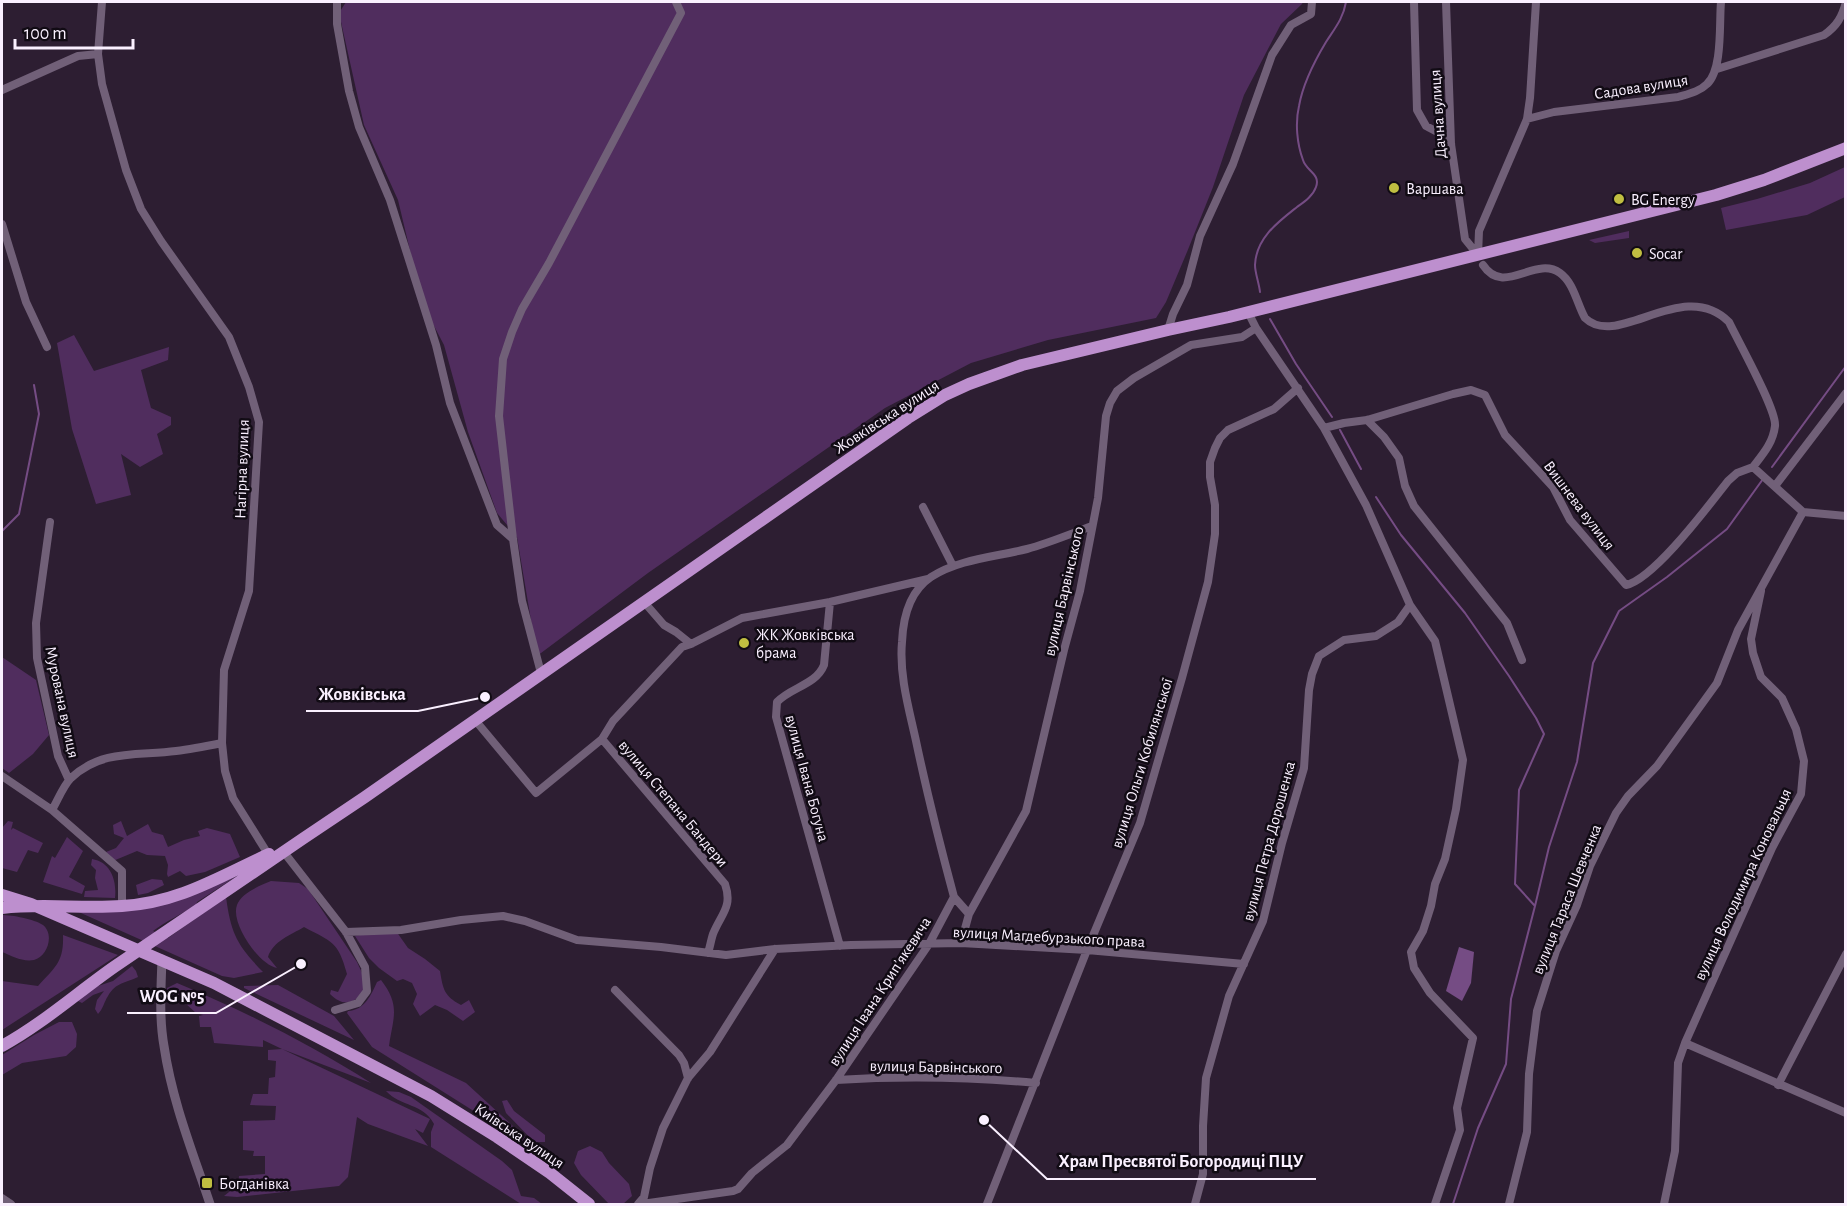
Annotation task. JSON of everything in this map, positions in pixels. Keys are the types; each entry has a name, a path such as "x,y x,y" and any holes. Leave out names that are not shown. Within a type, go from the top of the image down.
{"highway":[{"name":"Жовківська вулиця","path":"2,1046 283,850 365,797 908,418 945,395 1022,365 1481,260 1716,195 1764,180 1845,148"},
{"path":"2,908 31,904 122,906 153,902 178,896 214,882 268,854 283,850"},
{"path":"2,895 31,904"},
{"name":"Київська вулиця","path":"31,904 214,983 431,1096 516,1150 589,1204"}],"street":[{"name":"Нагірна вулиця","path":"102,2 98,54 102,84 126,170 141,209 229,338 249,387 259,422 249,591 224,670 222,743 225,771 233,798 268,854"},
{"path":"337,2 337,24 349,91 359,127 390,200 436,345 450,403 497,525 513,539"},
{"path":"541,674 522,601 513,539 499,416 503,359 522,309 549,263 681,13 676,2"},
{"path":"1168,330 1187,285 1200,236 1233,164 1272,55 1291,26 1311,14 1312,2"},
{"path":"1414,2 1417,110 1426,126 1443,135 1451,144"},
{"name":"Дачна вулиця","path":"1446,2 1451,144 1465,239 1481,260"},
{"path":"1536,2 1527,119 1479,231 1481,260 1490,273 1500,278 1542,268 1557,271 1566,279 1585,318 1599,327 1610,327 1691,306 1718,313 1729,322 1756,375 1776,423 1771,443 1753,467 1803,512 1845,516"},
{"path":"1721,2 1717,69 1824,35 1834,28 1842,16 1845,2"},
{"path":"2,90 78,56 98,54"},
{"name":"Садова вулиця","path":"1527,119 1554,112 1678,97 1697,91 1709,83 1717,69"},
{"path":"2,224 4,243 26,302 48,346"},
{"path":"1248,312 1256,328 1324,428 1366,505 1410,606 1435,641 1463,760 1456,809 1445,859 1435,884 1423,931 1411,952 1414,968 1430,993 1473,1038 1457,1108 1460,1130 1435,1204"},
{"name":"вулиця Барвінського","path":"962,944 969,914 1026,811 1080,591 1098,498 1106,416 1110,403 1118,391 1134,378 1191,345 1242,337 1256,328"},
{"name":"вулиця Ольги Кобилянської","path":"987,1204 1087,950 1140,823 1208,582 1215,534 1215,505 1210,462 1215,448 1220,438 1228,430 1274,410 1298,388"},
{"name":"Вишнева вулиця","path":"1367,420 1471,390 1485,395 1505,435 1553,488 1570,520 1626,585 1641,578 1676,545 1728,481 1737,473 1753,467"},
{"path":"1775,486 1845,393"},
{"path":"1324,428 1367,420 1384,437 1399,458 1414,506 1507,623 1521,660"},
{"path":"923,507 953,566"},
{"name":"вулиця Тараса Шевченка","path":"1509,1204 1527,1132 1529,1074 1537,1011 1556,951 1577,905 1590,866 1616,813 1628,796 1657,766 1717,683 1737,630 1803,512"},
{"name":"Мурована вулиця","path":"50,522 36,622 37,658 58,756 69,780"},
{"path":"602,739 612,720 682,647 742,618 830,602 928,579 953,566 1029,548 1092,526"},
{"path":"928,579 917,591 909,606 904,623 902,667 909,713 954,897 969,914"},
{"name":"вулиця Володимира Коновальця","path":"1664,1204 1675,1151 1678,1063 1772,848 1801,794 1804,761 1796,729 1782,698 1761,677 1753,653 1751,639 1762,583"},
{"path":"644,602 664,626 691,644"},
{"name":"вулиця Івана Богуна","path":"830,602 824,665 821,673 813,680 783,695 777,702 776,717 840,946"},
{"name":"вулиця Петра Дорошенка","path":"1195,1204 1203,1174 1206,1078 1229,996 1263,921 1282,843 1304,768 1312,674 1319,656 1344,640 1376,636 1398,622 1410,606"},
{"name":"вулиця Степана Бандери","path":"475,720 536,793 602,739 725,884 729,896 727,908 713,935 708,953"},
{"name":"Мурована вулиця","path":"52,810 69,780 90,764 100,760 128,754 175,751 222,743"},
{"path":"2,776 52,810 122,872 122,906"},
{"path":"283,850 346,932 365,967 368,992 358,1003 335,1010"},
{"name":"вулиця Івана Крипʼякевича","path":"640,1204 738,1190 752,1173 787,1145 836,1080 929,944 954,897"},
{"path":"346,932 400,930 502,916 525,921 577,940 708,953"},
{"name":"вулиця Магдебурзького права","path":"708,953 726,955 775,949 962,944 1087,950 1244,964"},
{"path":"640,1204 644,1197 650,1168 663,1128 688,1078 710,1052 775,949"},
{"path":"1778,1084 1845,954"},
{"path":"162,959 163,1044 168,1073 210,1204"},
{"path":"615,990 679,1055 688,1078"},
{"path":"1685,1043 1845,1113"},
{"name":"вулиця Барвінського","path":"836,1080 989,1079 1036,1083"},
{"path":"2,1198 11,1204"}],"shaded area":[{"path":"346,2 1303,2 1281,24 1244,95 1213,187 1166,302 1156,318 1048,340 971,363 885,408 648,573 537,656 517,537 497,513 468,432 444,345 423,305 398,200 364,125 339,13"},
{"path":"1845,167 1845,197 1807,215 1726,230 1721,208 1810,183"},
{"path":"1629,231 1629,238 1595,243 1589,240"},
{"path":"74,335 94,371 169,347 168,360 141,370 151,408 171,417 171,425 157,434 163,454 140,467 121,454 131,495 96,504 72,429 57,343"},
{"path":"2,657 36,680 49,735 33,754 9,773 2,768"},
{"path":"8,821 13,822 11,830 13,828 43,843 38,853 28,850 17,872 2,868 2,828"},
{"path":"121,821 127,836 148,824 152,832 163,835 168,847 200,836 198,831 207,828 230,834 240,857 205,872 186,876 180,871 168,877 165,856 147,855 137,851 113,861 106,852 116,848 124,838 114,834 113,825"},
{"path":"67,837 83,851 69,877 85,886 82,894 43,882 52,856 55,858"},
{"path":"92,859 104,864 111,873 115,885 115,898 84,897 85,891 98,890 96,870 91,865"},
{"path":"237,876 197,902 196,905 153,931 168,938 226,897 233,930 241,946 263,972 234,978 222,976 72,909 206,889"},
{"path":"152,879 162,880 164,885 138,895 136,885"},
{"path":"271,881 299,883 308,889 357,962 364,977 364,991 356,999 344,1002 330,994 331,990 338,992 347,974 344,963 333,944 304,927 283,939 270,951 268,957 277,968 262,959 248,942 238,922 237,905 247,893"},
{"path":"2,915 23,918 43,925 47,929 49,940 43,955 34,960 25,960 2,952"},
{"path":"396,931 408,948 440,971 443,987 448,995 461,1005 469,1000 475,1012 463,1021 435,1005 420,1016 413,1004 417,994 412,983 403,979 397,981 379,968 369,958 355,936"},
{"path":"63,935 118,955 2,1030 2,981 38,986 54,969 60,958"},
{"path":"1459,947 1474,952 1471,983 1462,1001 1446,991"},
{"path":"132,966 138,977 114,988 98,1014 95,1009 97,1000 104,991 82,1003 76,1000 92,988 113,981"},
{"path":"381,980 391,997 394,1012 389,1046 466,1083 538,1149 536,1151 497,1122 488,1120 372,1047 347,1013 363,1005 370,997 377,982"},
{"path":"177,983 276,1029 371,1083 263,1040 263,1047 214,1043 211,1027 200,1027 199,1016 203,1015 196,1013 185,1003 166,1002 167,988"},
{"path":"278,985 334,1016 354,1040 244,988 244,986"},
{"path":"59,1022 72,1022 77,1034 76,1047 66,1056 22,1063 2,1075 2,1055"},
{"path":"282,1049 430,1119 423,1133 415,1129 428,1146 368,1124 357,1117 348,1177 339,1186 237,1197 224,1196 234,1188 260,1190 281,1187 238,1187 239,1176 265,1174 265,1156 253,1156 254,1151 243,1150 243,1121 275,1120 276,1106 250,1105 253,1094 268,1094 269,1078 275,1077 276,1061 268,1060 268,1050"},
{"path":"386,1091 399,1092 411,1097 502,1161 512,1170 521,1196 534,1198 542,1204 521,1204 431,1147 431,1132 434,1124 429,1117"},
{"path":"507,1100 514,1111 545,1135 545,1142 534,1142 506,1113 502,1101"},
{"path":"590,1146 602,1152 629,1184 632,1196 623,1204 609,1204 581,1175 574,1163 578,1151"}],"waterway":[{"path":"1260,292 1255,265 1259,247 1269,231 1308,198 1316,187 1315,176 1305,164 1299,147 1298,113 1303,89 1341,18 1346,2"},
{"path":"1270,319 1296,364 1332,417"},
{"path":"1772,467 1846,366"},
{"path":"2,531 19,514 39,414 34,385"},
{"path":"1340,430 1361,469"},
{"path":"1535,906 1549,847 1577,762 1593,663 1619,611 1667,577 1727,529 1763,479"},
{"path":"1376,497 1401,535 1465,613 1509,676 1544,734 1519,790 1515,884 1535,906 1511,999 1506,1064 1478,1128 1453,1204"}],"place":[{"name":"Варшава","path":"1394,188"},
{"name":"BG Energy","path":"1619,199"},
{"name":"Socar","path":"1637,253"},
{"name":"ЖК Жовківська брама","path":"744,643"},
{"name":"Жовківська","path":"485,697"},
{"name":"WOG №5","path":"301,964"},
{"name":"Храм Пресвятої Богородиці ПЦУ","path":"984,1120"},
{"name":"Богданівка","path":"207,1183"}]}
